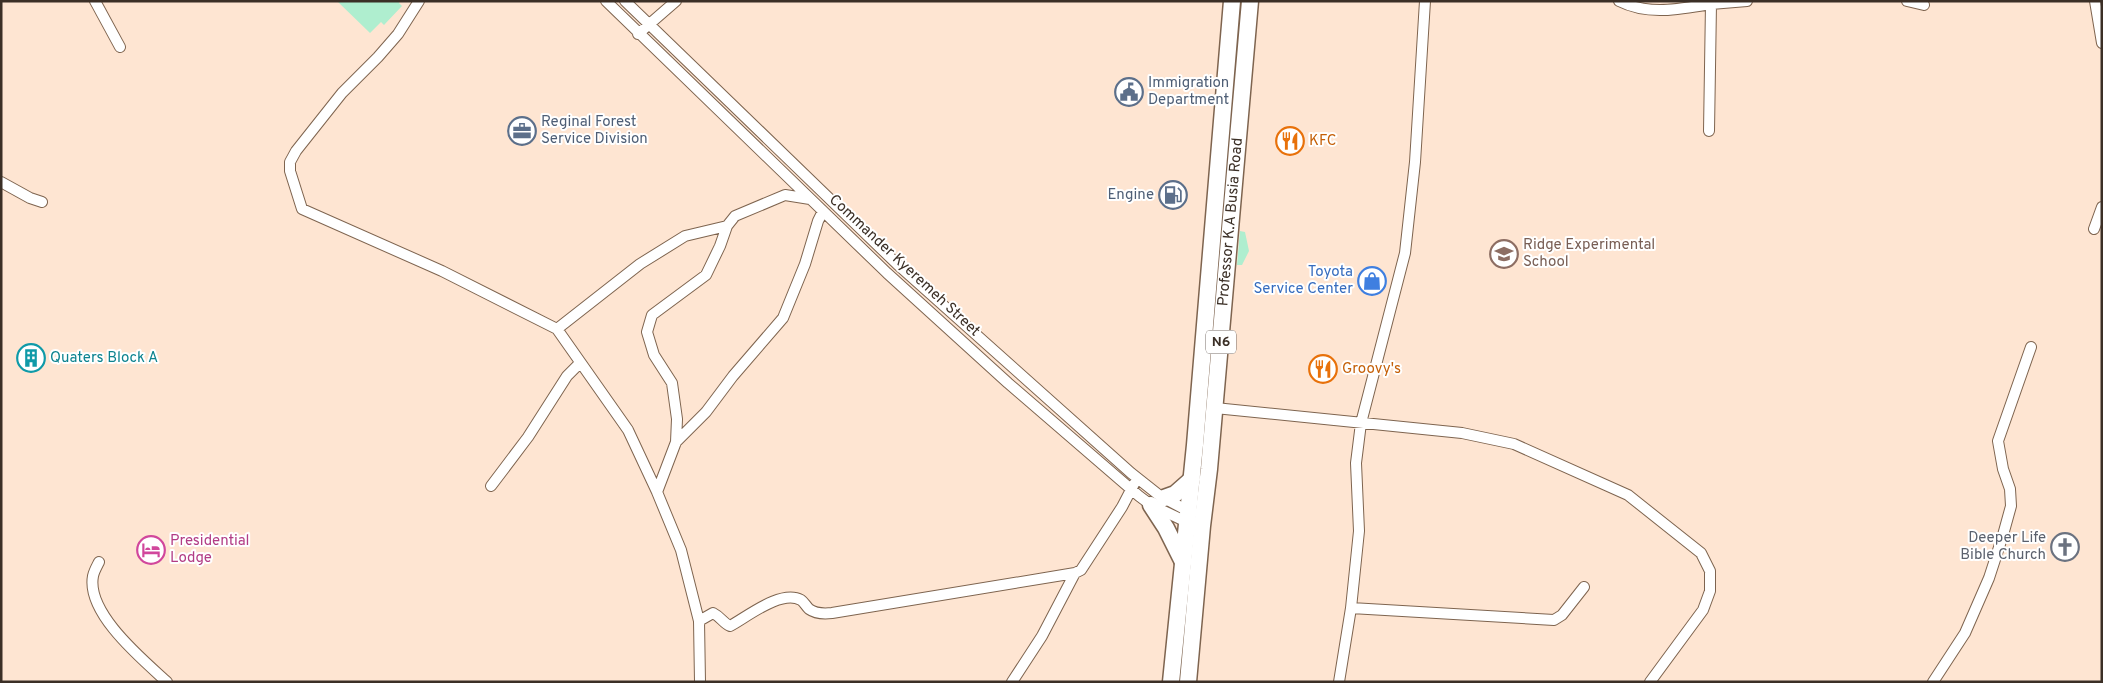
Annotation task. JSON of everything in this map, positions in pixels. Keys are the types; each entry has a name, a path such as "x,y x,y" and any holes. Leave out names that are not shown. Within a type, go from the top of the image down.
{"main road":[{"name":"Professor K.A Busia Road","path":"1188,682 1195,519 1192,479 1232,1"},
{"name":"Professor K.A Busia Road","path":"1171,682 1184,564 1209,469 1250,1"},
{"path":"1210,267 1227,269"},
{"path":"1184,564 1171,537 1158,502 1175,494 1192,479"}],"street":[{"path":"95,1 120,47"},
{"path":"419,1 398,34 342,93 296,151 290,162 290,171 302,209 442,271 557,329 628,430 681,550 699,621 700,682"},
{"name":"Commander Kyeremeh Street","path":"606,1 887,273 994,370 1131,490 1195,519"},
{"name":"Commander Kyeremeh Street","path":"625,1 897,264 1137,478 1158,502 1195,519"},
{"path":"638,34 676,1"},
{"path":"1339,682 1351,608 1359,531 1356,462 1361,424 1405,254 1416,162 1425,1"},
{"path":"1619,1 1631,7 1657,12 1710,3 1747,1"},
{"path":"1907,1 1924,5"},
{"path":"2095,1 2102,43"},
{"path":"1709,131 1710,3"},
{"path":"1,182 30,198 42,202"},
{"path":"657,492 676,442 677,419 672,383 654,355 647,332 652,315 706,274 720,246 726,226 735,216 785,195 811,199"},
{"path":"2094,229 2102,207"},
{"path":"676,442 706,412 733,376 782,318 805,264 818,221 824,211"},
{"path":"557,329 640,264 685,236 726,226"},
{"path":"1932,682 1965,633 1989,578 2003,535 2011,506 2010,489 2003,469 1998,441 2031,348"},
{"path":"491,486 528,437 567,376 580,363"},
{"path":"1215,408 1361,424 1462,432 1514,444 1628,495 1701,554 1710,571 1710,591 1703,610 1650,682"},
{"path":"699,621 713,613 720,616 730,626 767,604 788,598 801,600 810,610 822,614 1075,573 1081,570 1122,508 1137,478"},
{"path":"99,562 93,576 95,600 108,622 127,644 167,682"},
{"path":"1012,682 1042,636 1075,573"},
{"path":"1351,608 1554,620 1560,618 1584,587"}],"green space":[{"path":"337,1 400,1 399,3 402,6 384,25 381,22 370,33"},
{"path":"1240,231 1245,232 1249,251 1242,265 1237,265"}],"place":[{"name":"Immigration Department","path":"1129,92"},
{"name":"Reginal Forest Service Division","path":"522,131"},
{"name":"KFC","path":"1290,141"},
{"name":"Engine","path":"1173,195"},
{"name":"Ridge Experimental School","path":"1504,254"},
{"name":"Toyota Service Center","path":"1372,281"},
{"name":"Quaters Block A","path":"31,358"},
{"name":"Groovy's","path":"1323,369"},
{"name":"Deeper Life Bible Church","path":"2065,547"},
{"name":"Presidential Lodge","path":"151,550"}]}
